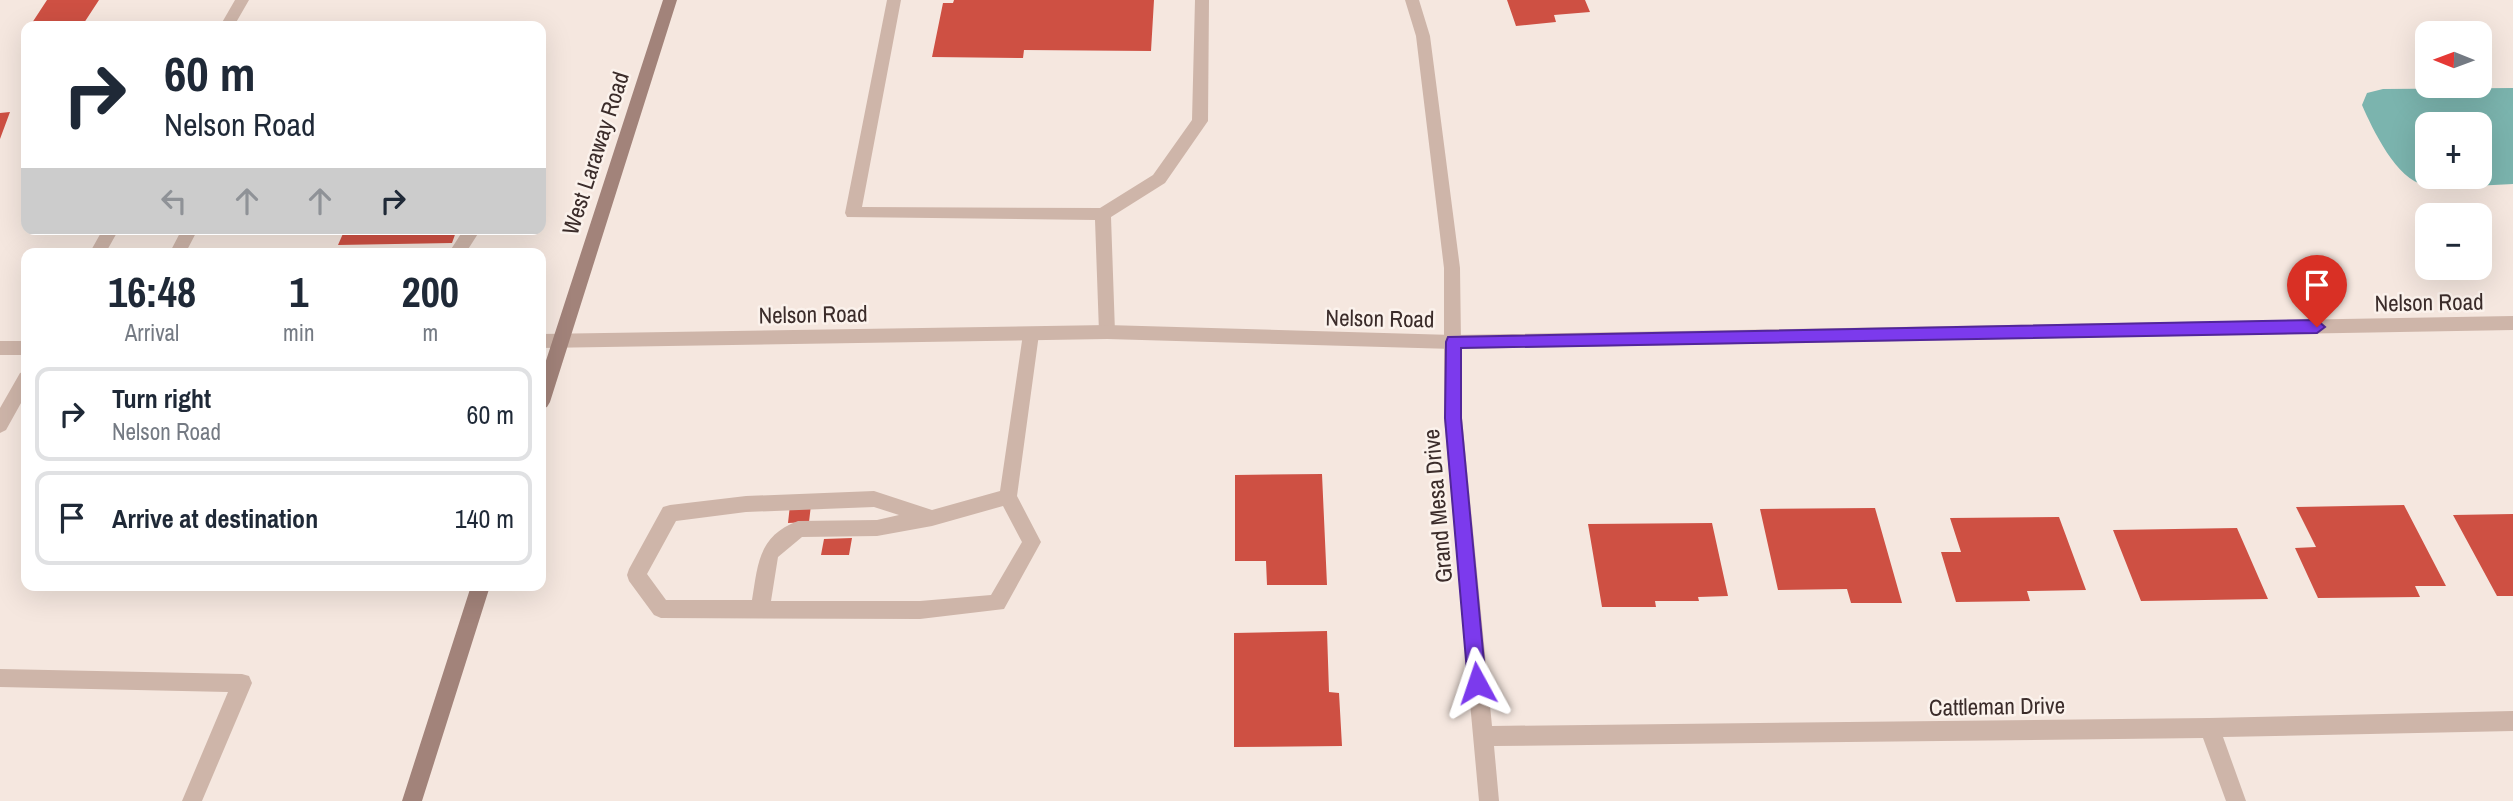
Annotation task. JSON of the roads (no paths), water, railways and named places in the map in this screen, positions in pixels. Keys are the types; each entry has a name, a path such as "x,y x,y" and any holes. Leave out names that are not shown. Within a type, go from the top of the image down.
{"main road":[{"name":"West Laraway Road","path":"546,387 670,0"},
{"path":"412,801 479,591"}],"street":[{"path":"230,21 242,0"},
{"path":"894,0 853,213 1103,214 1159,179 1200,121 1202,0"},
{"name":"Grand Mesa Drive","path":"1412,0 1423,36 1452,268 1453,418 1489,801"},
{"path":"1103,214 1107,332"},
{"name":"Nelson Road","path":"546,341 1107,332 1454,342 2513,323"},
{"path":"932,518 874,499 746,504 670,513 636,575 661,608 920,610 997,603 1032,542 1008,497 1031,334"},
{"path":"0,348 21,348"},
{"path":"0,425 21,386"},
{"path":"760,610 769,553 799,529 877,528 932,518 1008,497"},
{"path":"0,678 242,683 192,801"},
{"name":"Cattleman Drive","path":"1482,736 2209,728 2513,721"},
{"path":"2209,728 2236,801"}],"water":[{"path":"2492,88 2513,88 2513,184 2492,185 2492,112 2415,112 2415,181 2395,164 2372,127 2362,105 2367,93 2383,89 2415,89 2415,98 2492,98"}]}
